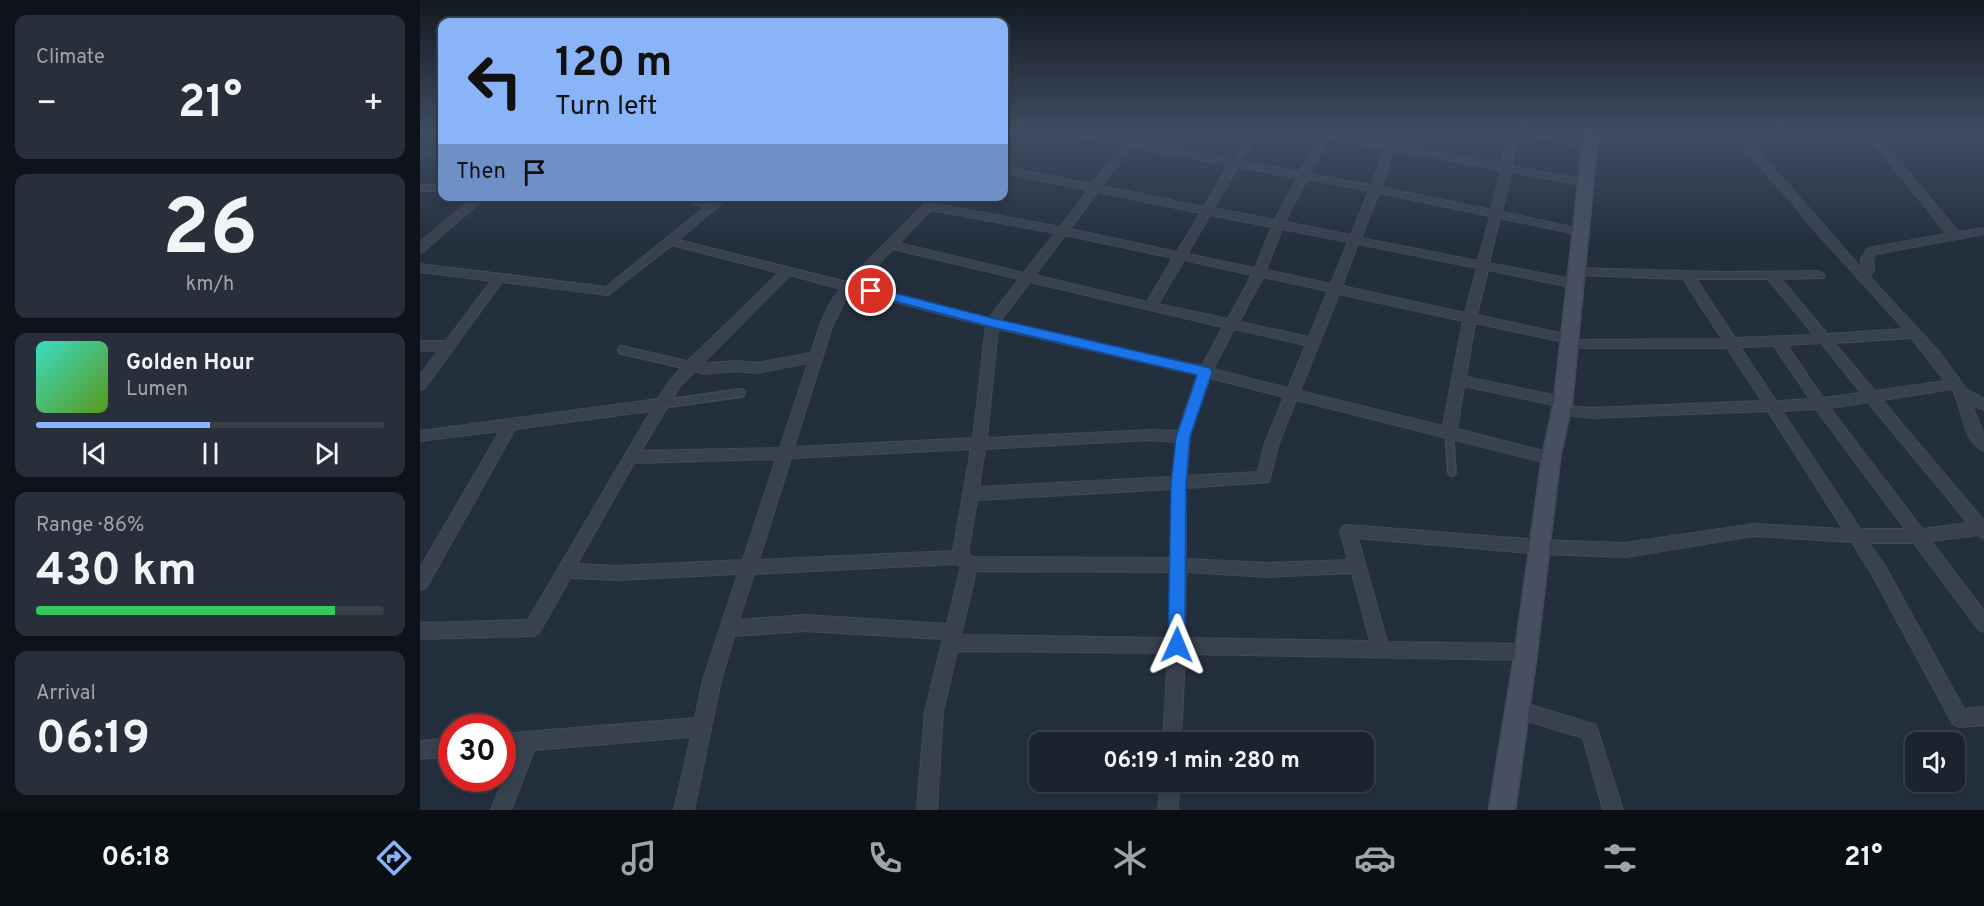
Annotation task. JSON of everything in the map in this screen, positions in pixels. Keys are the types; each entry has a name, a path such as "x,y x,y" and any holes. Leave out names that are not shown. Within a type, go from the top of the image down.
{"street":[{"path":"927,810 934,712 952,638 965,560 970,494 979,444 992,323 1110,170"},
{"path":"1150,307 1233,170"},
{"path":"1269,170 1582,232"},
{"path":"1173,732 1177,645 1179,484 1183,437 1205,372 1259,273 1278,225 1308,170"},
{"path":"970,494 1264,478 1271,446 1381,170"},
{"path":"1449,433 1470,318 1507,170"},
{"path":"1516,170 1586,183"},
{"path":"1502,810 1526,652 1551,458 1562,406 1587,170"},
{"path":"1770,170 1914,333 1958,389 1975,434 1984,445"},
{"path":"1901,170 1955,236"},
{"path":"1008,171 1484,265 1576,278 1819,275"},
{"path":"420,188 438,188"},
{"path":"420,248 476,201"},
{"path":"692,201 713,206"},
{"path":"420,268 608,291 719,201"},
{"path":"684,810 712,680 826,327 841,296 933,201 1470,318 1569,342 1630,345 1777,341 1914,333"},
{"path":"1862,275 1868,272 1867,259 1872,251 1984,231"},
{"path":"670,241 992,323 1292,393 1551,458"},
{"path":"892,245 1027,279 1313,342"},
{"path":"420,631 533,628 630,457 675,383 789,270"},
{"path":"1687,275 1880,573 1959,718 1984,716"},
{"path":"1772,276 1983,530"},
{"path":"420,385 498,279"},
{"path":"1777,341 1820,404 1984,624"},
{"path":"420,346 450,345"},
{"path":"691,366 705,369 734,366 757,368 817,357"},
{"path":"1459,380 1591,413 1820,404 1870,396 1958,389 1984,405"},
{"path":"420,436 662,404"},
{"path":"420,583 511,424"},
{"path":"630,457 786,453 1149,435 1183,437"},
{"path":"1380,648 1348,531 1540,547 1625,550 1754,530 1855,536 1917,536 1983,530"},
{"path":"566,571 618,573 748,566 965,560 1178,565 1267,570 1357,566"},
{"path":"728,629 805,623 975,642 1526,652"},
{"path":"1517,710 1590,731 1613,810"},
{"path":"516,743 678,730 702,726"},
{"path":"501,810 528,742"},
{"path":"420,750 438,748"},
{"path":"1168,810 1169,792"}],"lane":[{"path":"622,350 691,366"},
{"path":"662,404 741,393"},
{"path":"1449,433 1452,472"}],"route":[{"path":"871,291 992,323 1205,372 1183,437 1179,484 1177,645"}]}
